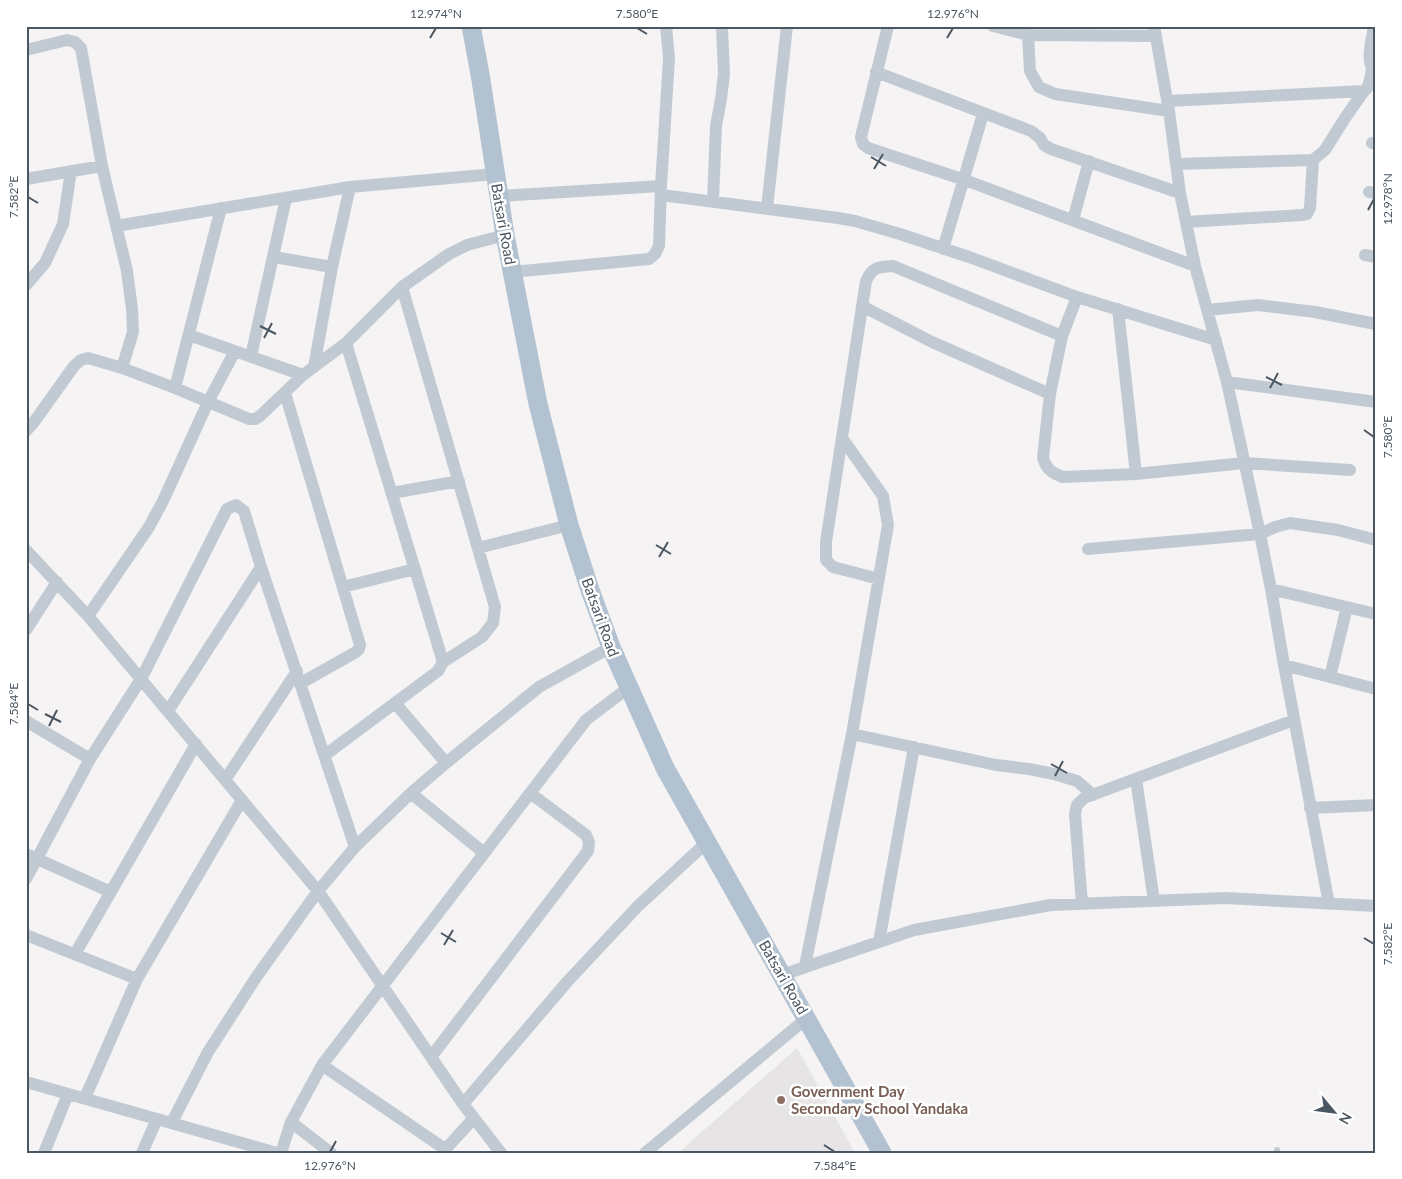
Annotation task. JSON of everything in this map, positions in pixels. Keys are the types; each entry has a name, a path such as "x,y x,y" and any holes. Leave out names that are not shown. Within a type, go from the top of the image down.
{"main road":[{"name":"Batsari Road","path":"471,26 505,235 538,404 569,525 590,590 628,688 665,768 882,1153"}],"street":[{"path":"512,272 649,259 655,254 659,246 670,58 666,26"},
{"path":"713,202 716,126 724,74 722,26"},
{"path":"767,208 787,26"},
{"path":"888,26 861,137 863,144 868,148 964,180 1195,266"},
{"path":"993,26 1028,34 1155,31 1180,193 1195,266 1227,382 1260,534 1329,904"},
{"path":"1176,164 1313,160 1325,150 1369,84 1374,72 1369,60 1374,26"},
{"path":"1028,34 1030,71 1039,87 1055,94 1168,106 1364,91"},
{"path":"26,50 67,40 75,42 80,48 102,166 127,271 132,309 133,332 122,368"},
{"path":"876,72 1031,131 1040,138 1044,145 1051,149 1180,193"},
{"path":"943,248 983,114"},
{"path":"1186,222 1307,214 1310,208 1313,160"},
{"path":"1073,220 1089,161"},
{"path":"26,179 102,166"},
{"path":"28,279 45,263 63,224 71,172"},
{"path":"116,226 350,187 495,174"},
{"path":"308,371 350,187"},
{"path":"499,196 661,191 713,202 855,221 943,248 1077,296 1216,340"},
{"path":"251,356 286,198"},
{"path":"175,388 222,208"},
{"path":"26,431 74,366 81,360 88,358 122,368 249,419 255,419 308,371 346,343 402,288 449,254 467,245 505,235"},
{"path":"274,256 332,267"},
{"path":"879,579 833,567 826,560 826,542 862,306 866,281 870,272 879,267 893,266 1062,336"},
{"path":"325,755 438,671 443,662 482,637 493,624 496,607 402,288"},
{"path":"1077,296 1062,336 1050,394 1043,458 1046,466 1054,474 1063,477 1136,474 1244,463 1350,470"},
{"path":"1207,310 1258,305 1315,312 1376,324"},
{"path":"862,306 932,342 1050,394"},
{"path":"1118,309 1136,474"},
{"path":"189,335 251,356 308,371"},
{"path":"346,343 443,662"},
{"path":"88,616 149,527 208,402 235,351"},
{"path":"1227,382 1376,402"},
{"path":"285,393 360,646 356,652 301,683"},
{"path":"805,966 852,734 888,524 882,496 842,438"},
{"path":"392,493 458,481"},
{"path":"26,879 31,856 141,679 227,509 236,505 244,511 261,568 355,847"},
{"path":"1088,549 1260,534 1274,527 1290,523 1338,530 1376,540"},
{"path":"478,548 569,525"},
{"path":"26,550 88,616 318,891 463,1104 501,1153"},
{"path":"168,711 261,568"},
{"path":"343,587 415,568"},
{"path":"26,630 57,582"},
{"path":"1271,589 1376,614"},
{"path":"1330,677 1347,607"},
{"path":"172,1122 208,1052 257,976 318,891 355,847 446,762 539,687 611,647"},
{"path":"1284,664 1376,689"},
{"path":"225,780 297,671"},
{"path":"281,1153 291,1122 322,1066 586,720 628,688"},
{"path":"395,703 446,762"},
{"path":"1082,904 1075,814 1077,806 1084,798 1294,720"},
{"path":"26,721 90,760"},
{"path":"852,734 996,765 1029,768 1054,774 1077,780 1093,795"},
{"path":"76,954 196,744"},
{"path":"879,942 914,747"},
{"path":"1136,779 1154,901"},
{"path":"411,793 484,853"},
{"path":"431,1057 588,851 589,842 586,835 530,794"},
{"path":"84,1098 137,978 242,800"},
{"path":"1310,808 1376,805"},
{"path":"463,1104 567,982 638,906 706,843"},
{"path":"31,856 111,892"},
{"path":"782,975 914,930 1051,906 1225,898 1376,906"},
{"path":"26,935 137,978"},
{"path":"645,1153 807,1018"},
{"path":"322,1066 444,1151 474,1118"},
{"path":"26,1082 172,1122 236,1147 277,1153"},
{"path":"44,1153 68,1094"},
{"path":"142,1153 157,1119"},
{"path":"291,1122 331,1153"}],"shaded area":[{"name":"Government Day Secondary School Yandaka","path":"797,1048 855,1153 678,1153"}],"place":[{"name":"Government Day Secondary School Yandaka","path":"781,1100"}]}
